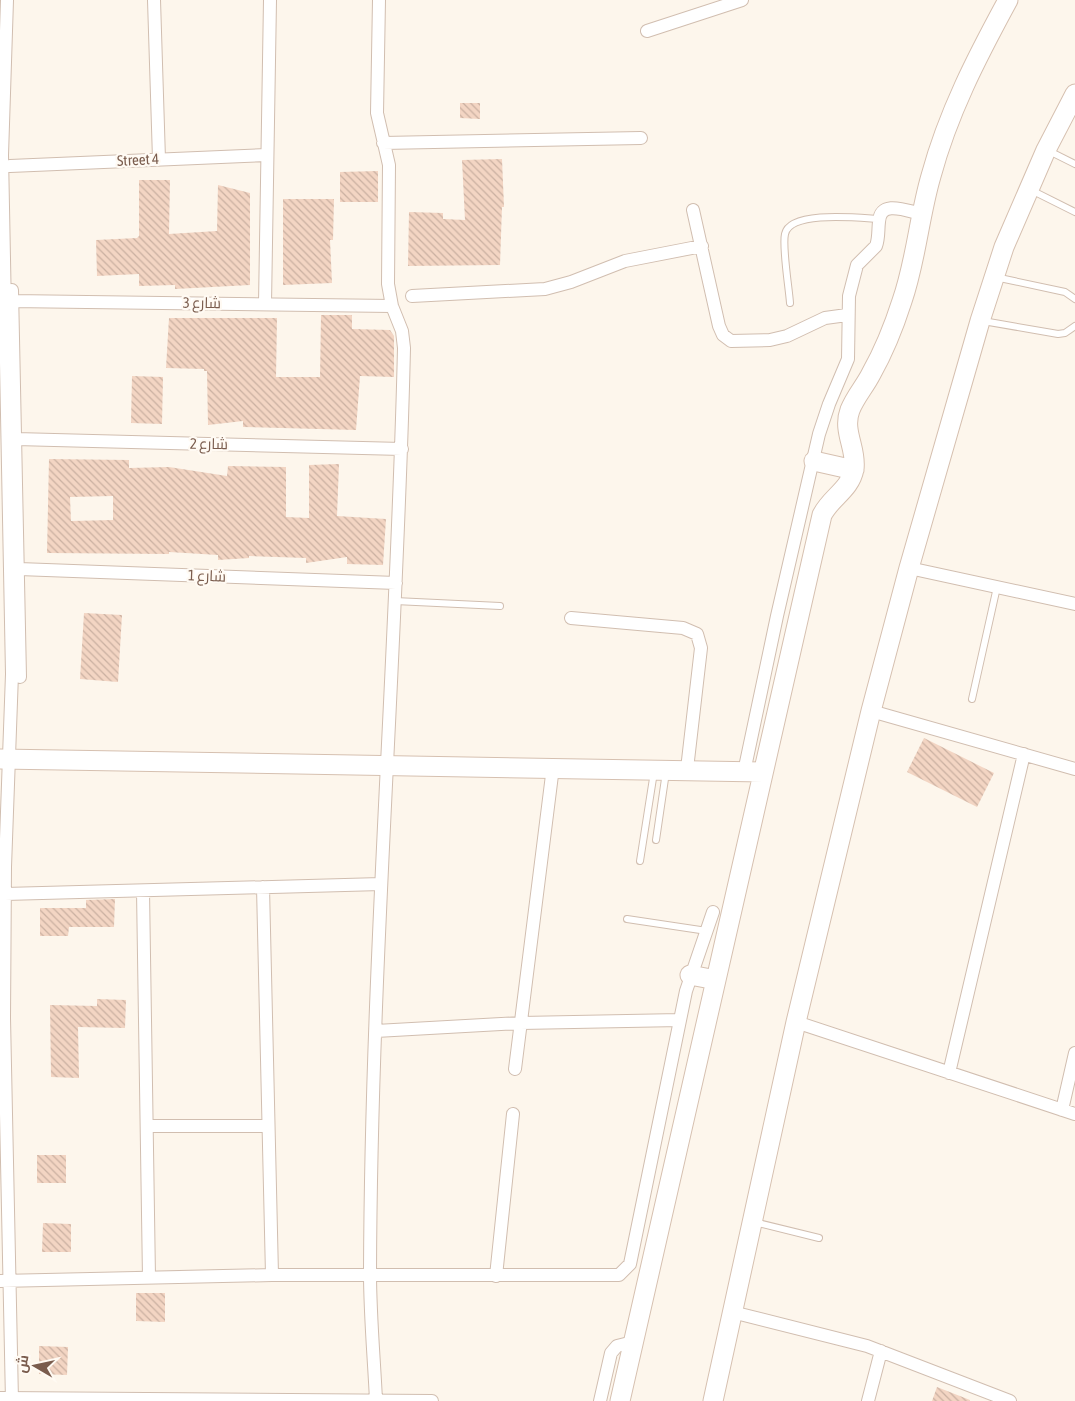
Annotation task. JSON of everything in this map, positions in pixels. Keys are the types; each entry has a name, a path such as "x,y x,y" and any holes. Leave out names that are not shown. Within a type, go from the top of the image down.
{"street":[{"path":"7,0 4,118 1,155 12,674 8,758 6,1018 12,1399 432,1401"},
{"path":"154,0 159,159"},
{"path":"265,304 270,0"},
{"path":"376,1400 370,1275 376,1031 381,884 402,449 404,339 392,306 388,284 389,165 377,113 379,0"},
{"path":"647,31 742,0"},
{"path":"620,1401 822,515 831,502 848,486 854,470 853,453 848,432 848,418 853,404 884,348 895,322 909,277 932,170 950,119 974,63 1008,0"},
{"path":"713,1401 796,1022 871,711 909,568 994,277 1028,188 1046,150 1067,117 1075,94"},
{"path":"4,118 8,133 10,166 16,439 9,547 19,570 20,647 8,758"},
{"path":"383,143 641,138"},
{"name":"Street 4","path":"10,166 267,155"},
{"path":"744,772 779,606 824,419 848,359 850,342 847,315 855,271 861,259 876,246 881,212 890,208 922,214"},
{"path":"693,210 720,331 731,341 779,339 820,320 847,315"},
{"path":"412,296 545,289 571,282 625,261 702,246"},
{"name":"شارع 3","path":"12,300 392,306"},
{"name":"شارع 2","path":"16,439 402,449"},
{"path":"814,461 854,470"},
{"path":"909,568 1075,604"},
{"name":"شارع 1","path":"19,570 396,583"},
{"path":"571,618 683,628 697,634 701,648 687,769"},
{"path":"871,711 1075,769"},
{"path":"949,1073 1024,754"},
{"path":"8,758 687,769 764,772"},
{"path":"515,1069 553,767"},
{"path":"8,894 381,884"},
{"path":"263,887 272,1275"},
{"path":"143,891 149,1278"},
{"path":"9,1281 272,1275 614,1276 627,1269 690,975 708,931 713,912"},
{"path":"690,975 716,980"},
{"path":"376,1031 521,1023 680,1020"},
{"path":"796,1022 1075,1114"},
{"path":"1062,1110 1075,1053"},
{"path":"496,1276 513,1114"},
{"path":"147,1126 268,1126"},
{"path":"732,1312 881,1351 1010,1401"},
{"path":"600,1401 611,1353 617,1346 633,1342"},
{"path":"868,1401 881,1351"}],"lane":[{"path":"1046,150 1075,164"},
{"path":"1028,188 1075,212"},
{"path":"790,304 784,237 790,225 797,221 818,218 879,219"},
{"path":"994,277 1065,292 1075,299"},
{"path":"980,321 1051,334 1065,333 1075,326"},
{"path":"972,699 998,587"},
{"path":"395,601 500,606"},
{"path":"656,840 660,769"},
{"path":"640,861 660,769"},
{"path":"627,919 708,931"},
{"path":"751,1222 819,1238"}],"building":[{"path":"460,103 480,103 480,119 460,118"},
{"path":"502,159 504,207 502,207 500,265 408,266 409,212 443,213 443,219 465,220 462,160"},
{"path":"378,171 378,202 340,202 340,172"},
{"path":"139,180 170,180 169,234 217,231 218,185 250,193 250,285 175,289 175,285 139,286 139,274 97,276 96,240 137,238 139,236"},
{"path":"283,199 334,199 333,240 330,240 332,283 283,285"},
{"path":"321,315 352,315 352,329 390,330 394,336 394,377 360,376 356,430 243,427 243,421 208,425 207,371 204,371 204,369 166,368 169,318 277,318 276,377 320,377"},
{"path":"132,376 163,377 162,424 131,423"},
{"path":"49,459 129,460 129,468 169,467 227,476 228,466 286,467 286,517 309,518 309,465 339,464 337,516 386,519 383,565 347,564 347,557 306,563 306,558 249,556 249,558 218,560 218,555 169,552 169,554 47,553","holes":["113,496 113,520 71,521 70,497"]},
{"path":"84,613 122,615 118,682 80,679"},
{"path":"924,738 994,773 977,807 907,772"},
{"path":"115,899 114,927 69,927 68,936 40,936 40,908 86,908 86,900"},
{"path":"97,999 126,1000 125,1028 78,1027 79,1078 51,1077 50,1005 97,1006"},
{"path":"37,1155 66,1155 66,1183 37,1183"},
{"path":"43,1223 71,1224 71,1252 42,1252"},
{"path":"136,1293 165,1293 165,1322 136,1321"},
{"path":"39,1346 68,1347 67,1375 39,1374"},
{"path":"937,1387 970,1400 970,1401 932,1401"}]}
